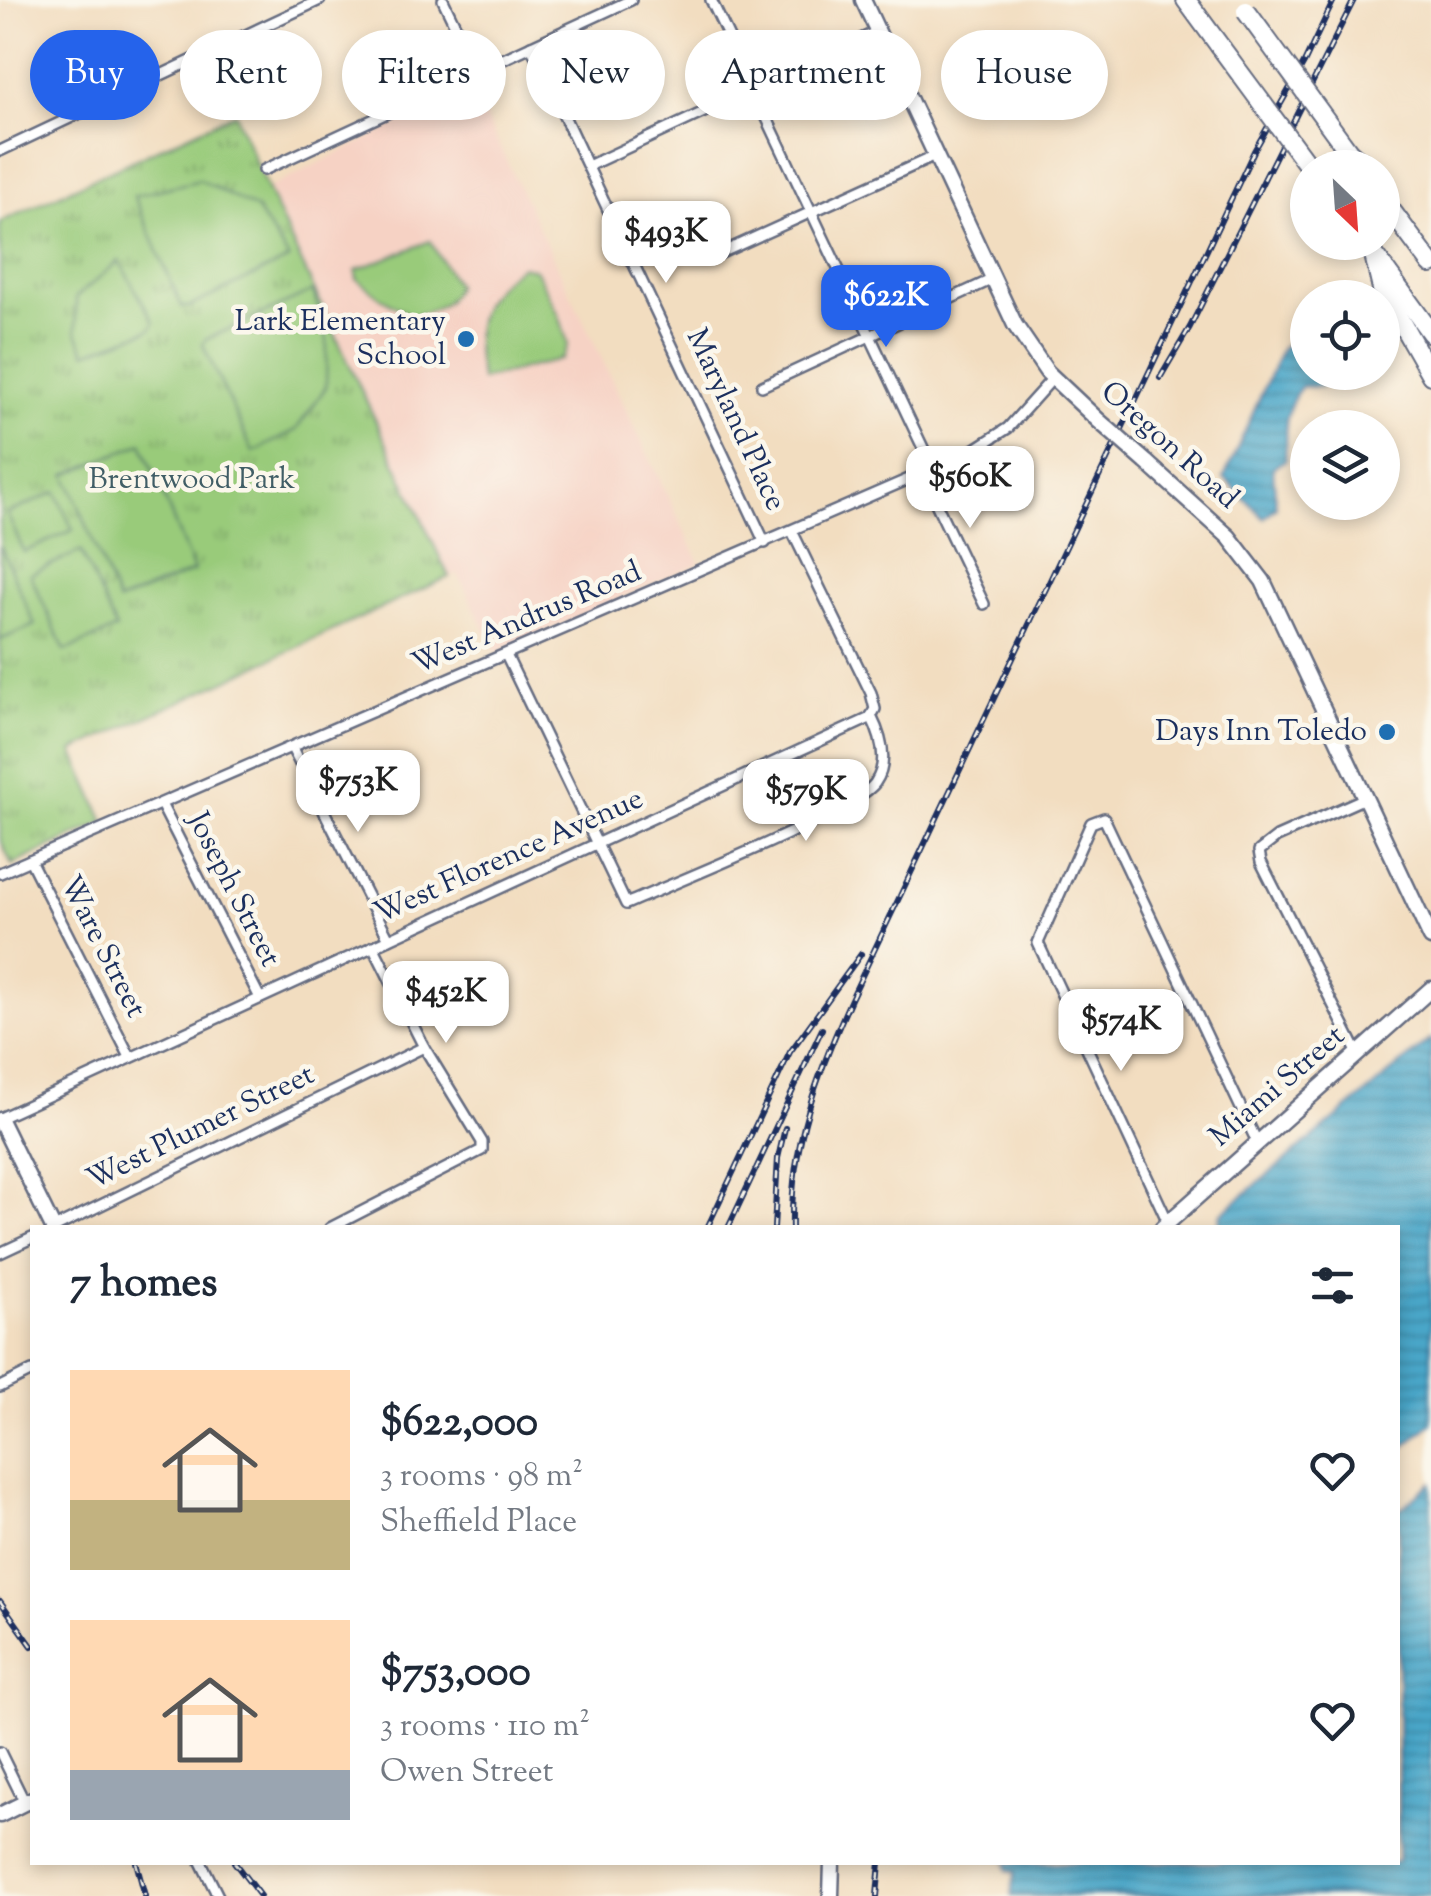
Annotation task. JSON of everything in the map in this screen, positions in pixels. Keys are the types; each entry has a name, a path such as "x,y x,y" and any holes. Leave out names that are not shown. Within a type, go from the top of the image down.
{"highway":[{"path":"1186,0 1297,150"},
{"path":"1242,5 1347,150"},
{"path":"1400,205 1431,245"},
{"path":"1400,222 1431,264"},
{"path":"1373,260 1382,289 1431,375"},
{"path":"1378,260 1431,333"}],"street":[{"path":"0,151 320,0"},
{"path":"443,0 457,30"},
{"path":"567,30 632,0"},
{"path":"712,0 726,30"},
{"name":"Oregon Road","path":"863,0 878,30"},
{"path":"264,170 372,120"},
{"name":"Maryland Place","path":"567,120 765,543"},
{"path":"588,166 687,120"},
{"path":"768,120 933,469"},
{"name":"Oregon Road","path":"919,120 1026,344 1052,378 1229,537 1257,572 1431,938"},
{"path":"712,257 935,156"},
{"path":"762,386 993,279"},
{"name":"West Andrus Road","path":"0,873 933,469 998,436 1022,415 1052,378"},
{"path":"922,474 984,604"},
{"path":"506,655 626,904 825,815 866,792 878,779 882,758 880,734 872,715 872,693 792,531"},
{"name":"West Florence Avenue","path":"0,1119 872,715"},
{"path":"292,748 390,939"},
{"path":"1358,1054 1259,851 1277,838 1365,798"},
{"name":"Joseph Street","path":"161,804 260,998"},
{"path":"1165,1225 1038,943 1091,823 1104,818 1257,1142"},
{"name":"Ware Street","path":"30,860 130,1057"},
{"path":"336,1225 482,1150 480,1138 424,1048 373,946"},
{"name":"Miami Street","path":"1165,1225 1431,989"},
{"name":"West Plumer Street","path":"59,1225 424,1048"},
{"path":"0,1119 52,1225"},
{"path":"0,1253 30,1239"},
{"path":"0,1387 30,1372"},
{"path":"0,1752 28,1801 0,1814"},
{"path":"202,1865 218,1896"},
{"path":"831,1896 832,1865"}],"shaded area":[{"name":"Lark Elementary School","path":"405,120 487,120 700,563 496,653 458,574 449,577 267,189"}],"green space":[{"name":"Brentwood Park","path":"220,120 238,120 449,577 73,751 105,822 12,865 0,839 0,222"},
{"path":"200,180 256,209 289,259 182,307 134,196"},
{"path":"430,241 456,285 439,306 412,316 357,279 356,270"},
{"path":"119,261 154,322 151,329 86,353 76,331 76,297"},
{"path":"522,266 535,269 559,315 568,344 562,359 481,380 476,344 479,315 494,290"},
{"path":"313,291 327,339 326,387 296,430 253,452 203,345 205,340"},
{"path":"142,443 194,571 118,602 66,475"},
{"path":"56,492 73,530 24,552 7,514"},
{"path":"0,545 35,625 0,640"},
{"path":"81,551 116,629 65,651 30,574"}],"water":[{"path":"1290,341 1290,390 1299,390 1288,412 1286,460 1273,467 1276,507 1264,518 1224,478 1282,348"},
{"path":"1431,1039 1431,1424 1400,1450 1400,1225 1218,1225 1221,1214"},
{"path":"1431,1483 1431,1896 1011,1896 1015,1872 1007,1870 1006,1865 1400,1865 1400,1509"}],"railway":[{"path":"792,1225 796,1168 808,1110 851,999 1254,151 1334,0"},
{"path":"1160,378 1190,327 1354,0"},
{"path":"708,1225 790,1052 861,954"},
{"path":"729,1225 822,1029"},
{"path":"774,1225 778,1158 785,1128"},
{"path":"0,1601 30,1643"},
{"path":"137,1865 145,1896"},
{"path":"236,1865 260,1896"},
{"path":"877,1896 880,1865"}],"place":[{"name":"Lark Elementary School","path":"466,339"},
{"name":"Days Inn Toledo","path":"1387,732"}]}
